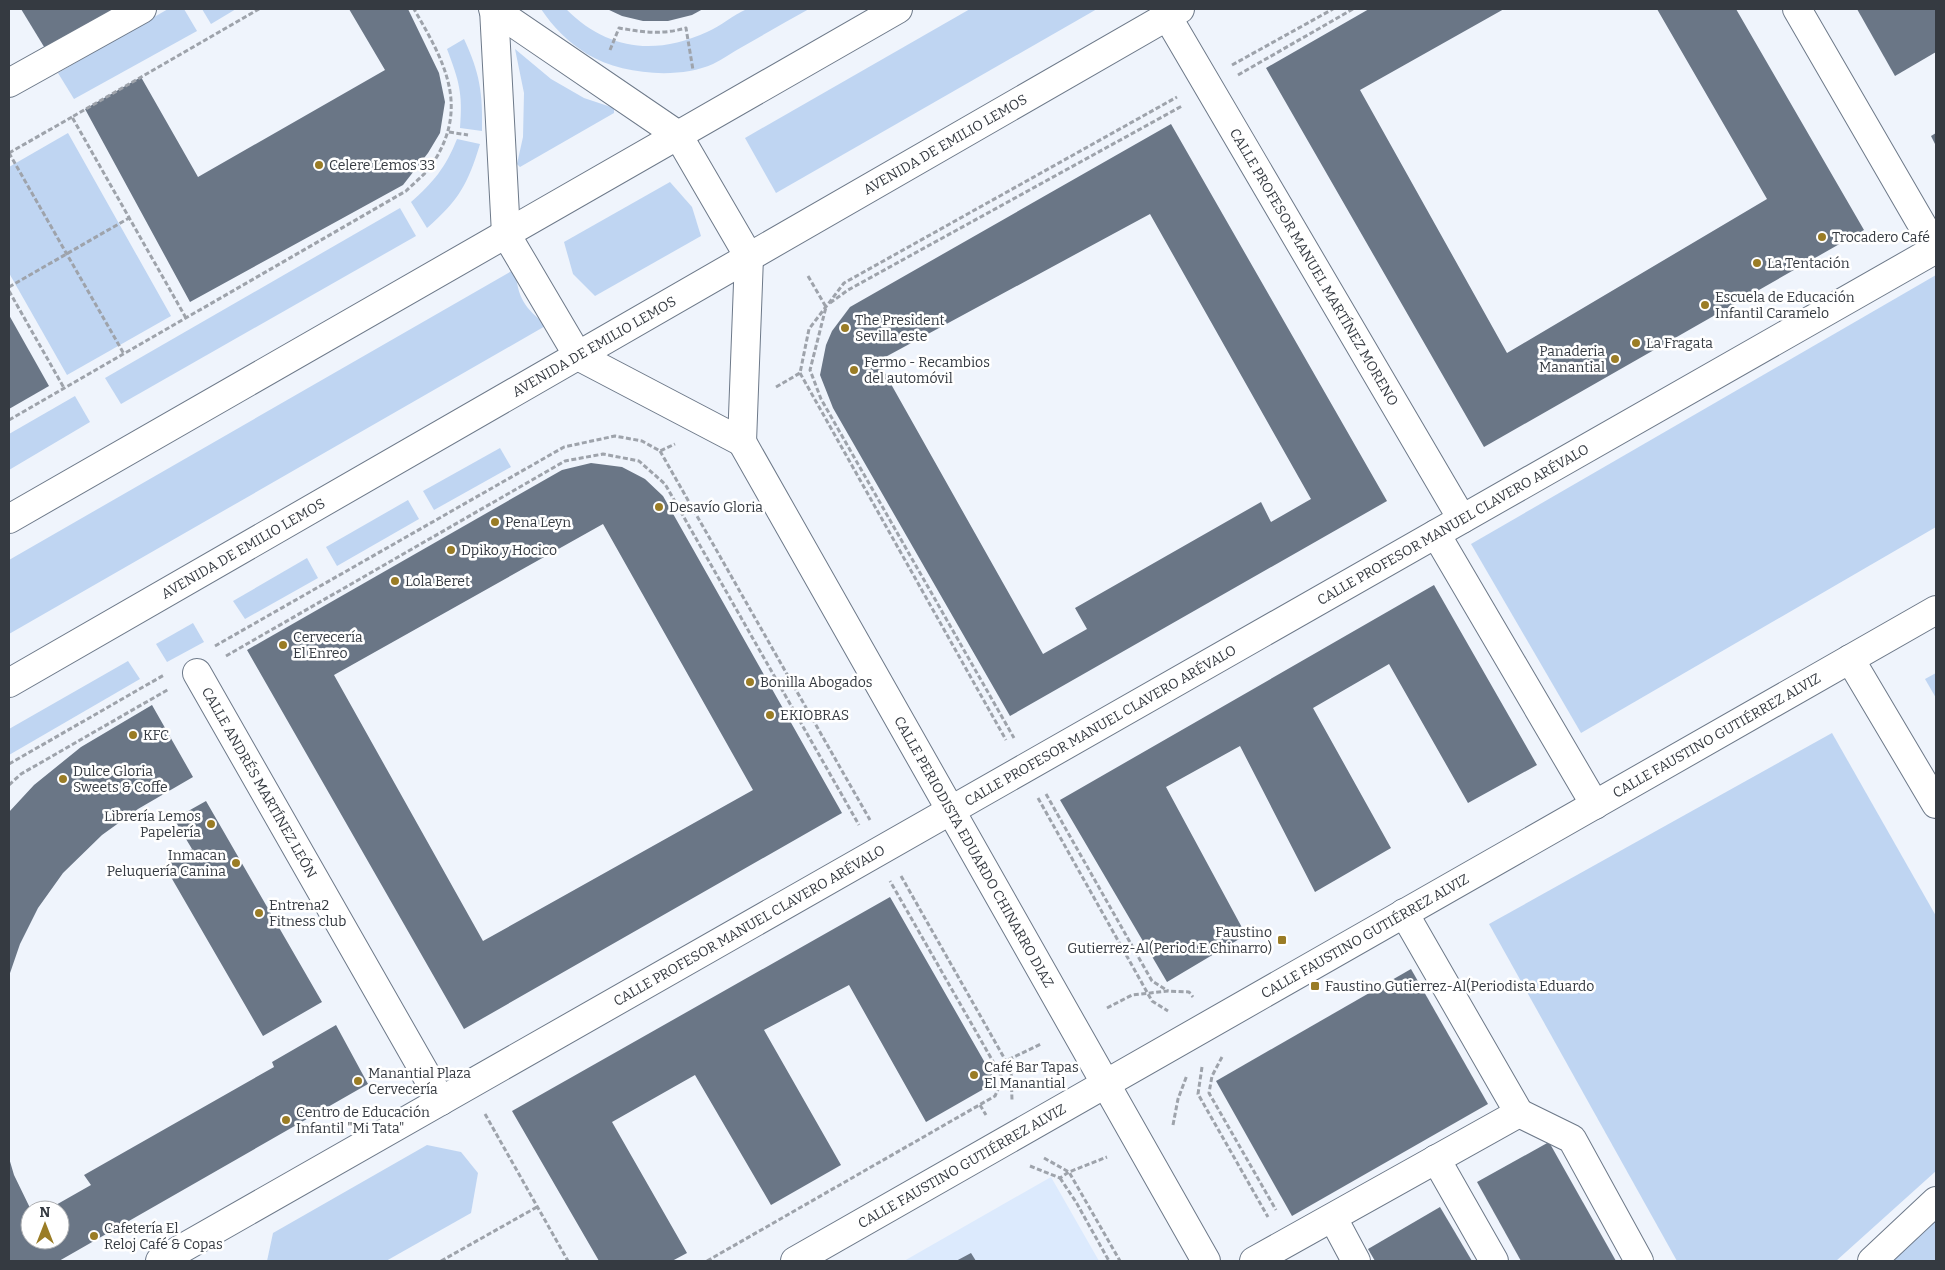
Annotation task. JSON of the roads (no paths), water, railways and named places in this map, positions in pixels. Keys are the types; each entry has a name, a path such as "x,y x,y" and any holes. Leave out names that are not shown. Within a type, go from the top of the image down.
{"street":[{"path":"9,83 142,9"},
{"path":"493,9 678,135 749,257 742,442 578,356 506,234 493,9"},
{"path":"9,519 898,9"},
{"path":"1797,9 1936,249"},
{"name":"CALLE PROFESOR MANUEL MARTÍNEZ MORENO","path":"1173,12 1207,86 1462,519"},
{"name":"AVENIDA DE EMILIO LEMOS","path":"9,683 1173,12"},
{"name":"CALLE PROFESOR MANUEL CLAVERO ARÉVALO","path":"160,1261 1936,249"},
{"name":"CALLE PERIODISTA EDUARDO CHINARRO DIAZ","path":"742,442 1206,1261"},
{"path":"1436,534 1595,805"},
{"name":"CALLE FAUSTINO GUTIÉRREZ ALVIZ","path":"795,1261 1936,610"},
{"path":"1850,659 1936,804"},
{"name":"CALLE ANDRÉS MARTÍNEZ LEÓN","path":"202,662 441,1101"},
{"path":"1404,913 1519,1113 1572,1139 1639,1261"},
{"path":"1254,1261 1282,1232 1332,1218 1519,1113"},
{"path":"1436,1159 1494,1261"},
{"path":"1872,1261 1936,1201"},
{"path":"1332,1218 1356,1261"}],"place":[{"name":"Celere Lemos 33","path":"319,165"},
{"name":"Trocadero Café","path":"1822,237"},
{"name":"La Tentación","path":"1757,263"},
{"name":"Escuela de Educación Infantil Caramelo","path":"1705,305"},
{"name":"The President Sevilla este","path":"845,328"},
{"name":"La Fragata","path":"1636,343"},
{"name":"Panaderia Manantial","path":"1615,359"},
{"name":"Fermo - Recambios del automóvil","path":"854,370"},
{"name":"Desavío Gloria","path":"659,507"},
{"name":"Pena Leyn","path":"495,522"},
{"name":"Dpiko y Hocico","path":"451,550"},
{"name":"Lola Beret","path":"395,581"},
{"name":"Cervecería El Enreo","path":"283,645"},
{"name":"Bonilla Abogados","path":"750,682"},
{"name":"EKIOBRAS","path":"770,715"},
{"name":"KFC","path":"133,735"},
{"name":"Dulce Gloria Sweets & Coffe","path":"63,779"},
{"name":"Librería Lemos Papelería","path":"211,824"},
{"name":"Inmacan Peluquería Canina","path":"236,863"},
{"name":"Entrena2 Fitness club","path":"259,913"},
{"name":"Faustino Gutierrez-Al(Period.E.Chinarro)","path":"1282,940"},
{"name":"Faustino Gutierrez-Al(Periodista Eduardo","path":"1315,986"},
{"name":"Café Bar Tapas El Manantial","path":"974,1075"},
{"name":"Manantial Plaza Cervecería","path":"358,1081"},
{"name":"Centro de Educación Infantil \"Mi Tata\"","path":"286,1120"},
{"name":"Cafetería El Reloj Café & Copas","path":"94,1236"}]}
